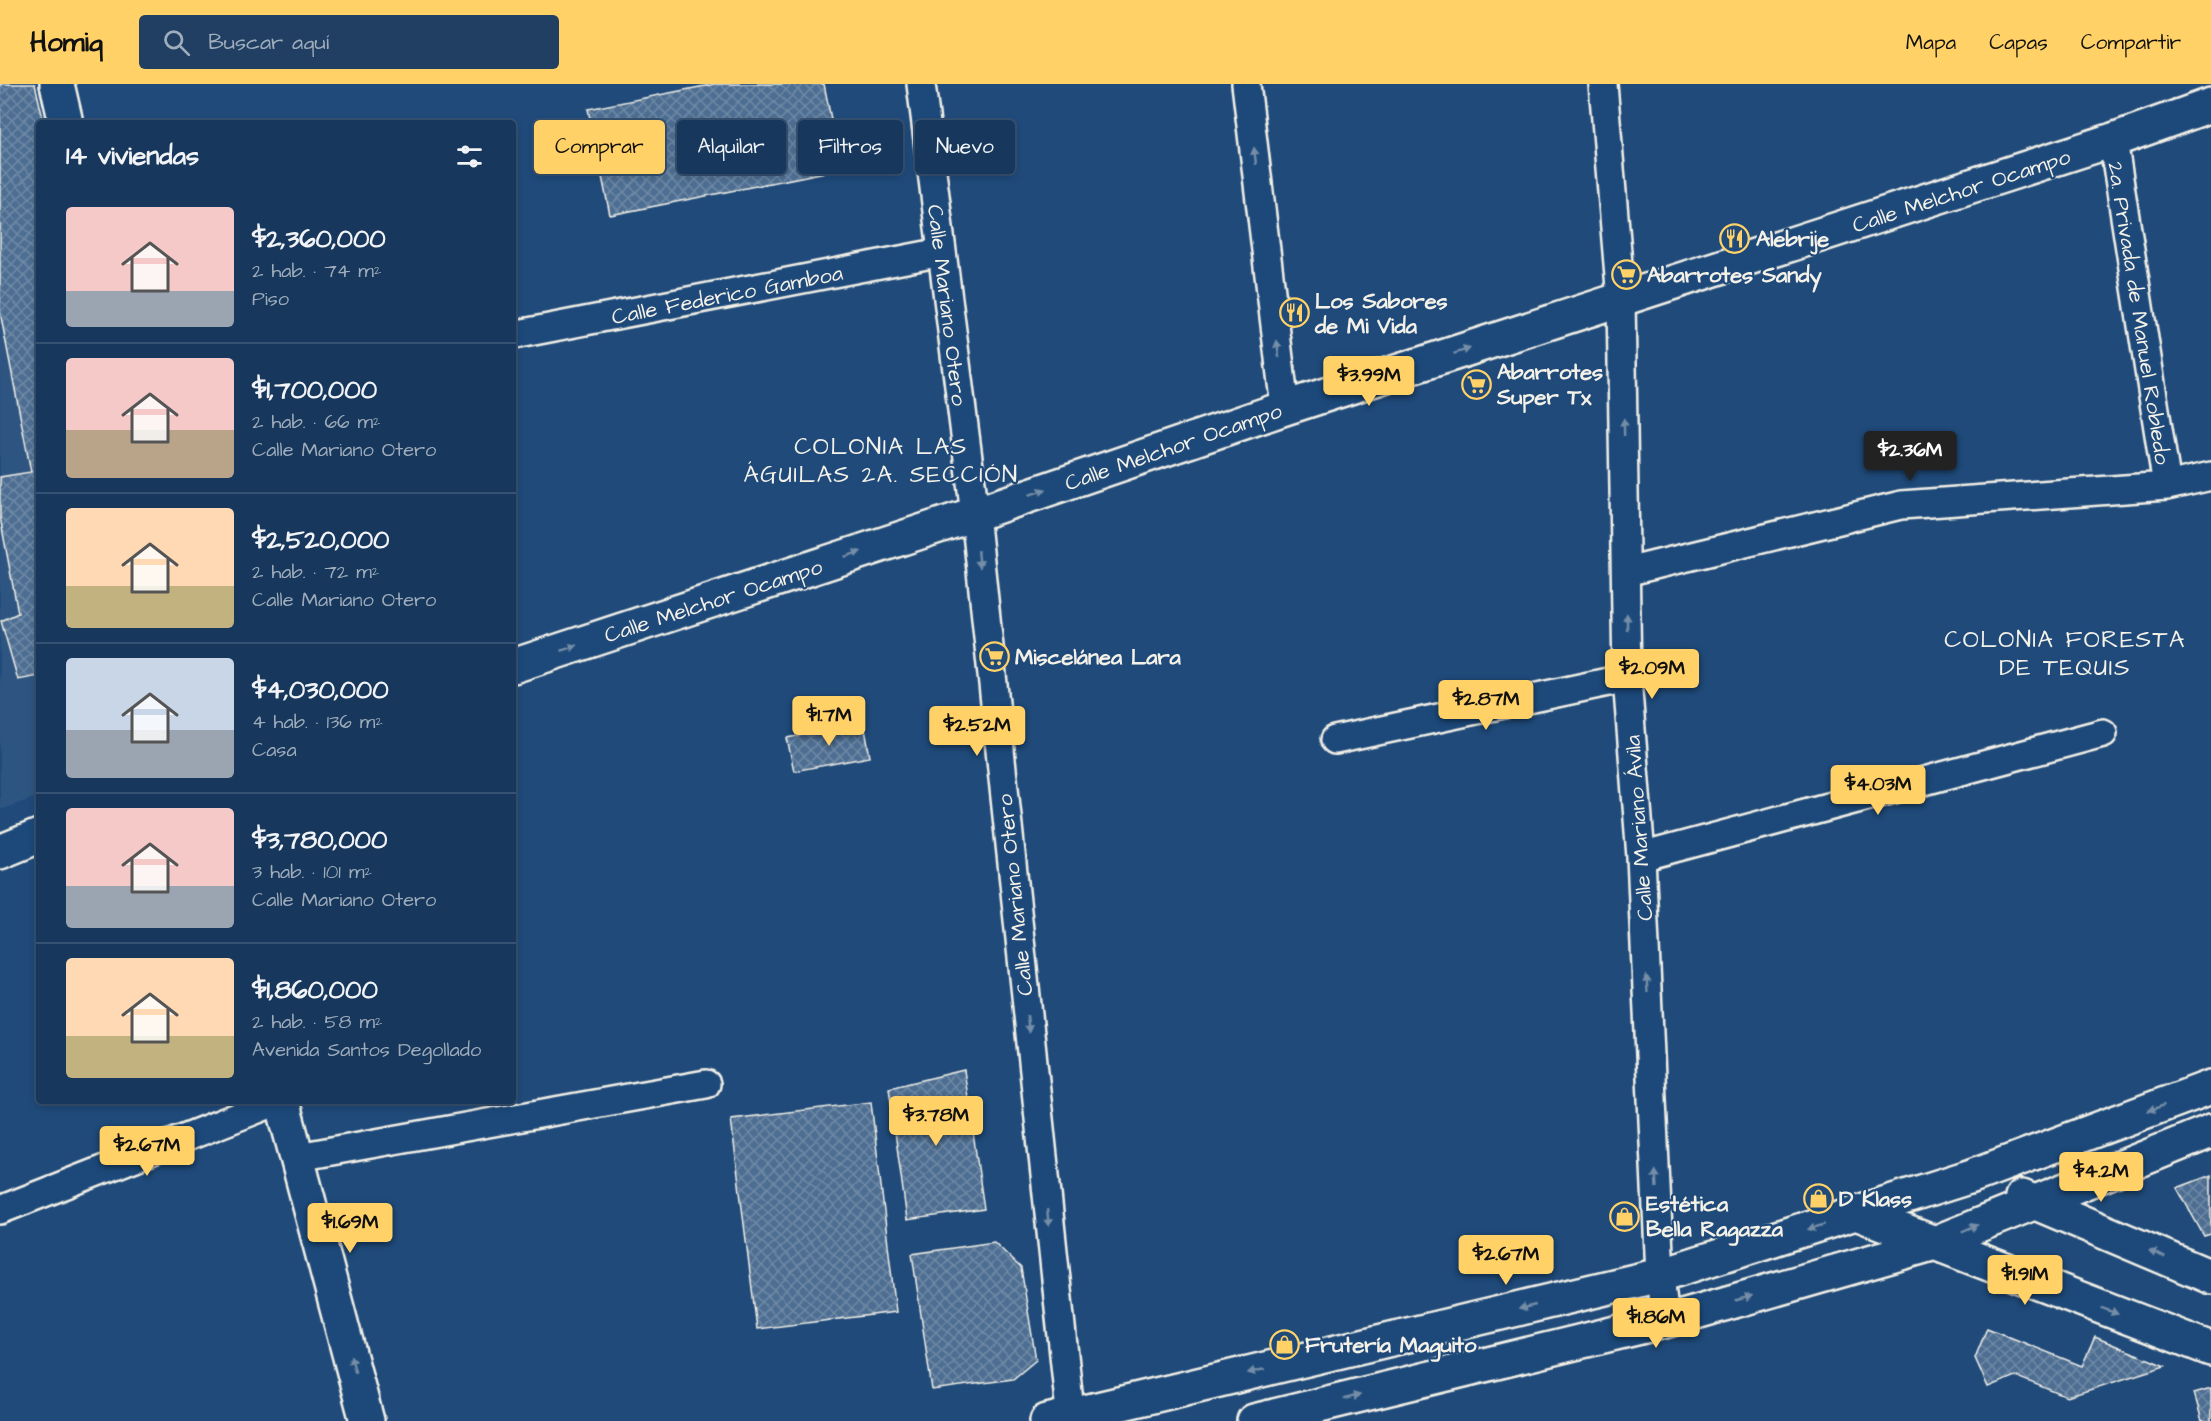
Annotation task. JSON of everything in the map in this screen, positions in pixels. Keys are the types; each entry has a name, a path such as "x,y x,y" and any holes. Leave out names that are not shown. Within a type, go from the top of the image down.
{"street":[{"path":"57,84 65,120"},
{"name":"Calle Mariano Otero","path":"921,84 975,514 1062,1419"},
{"path":"1246,84 1285,408"},
{"name":"Calle Mariano Ávila","path":"1602,84 1621,300 1627,678 1641,857 1660,1275 1665,1321"},
{"name":"Calle Melchor Ocampo","path":"516,665 975,514 1285,408 2113,140 2211,105"},
{"name":"2a. Privada de Manuel Robledo","path":"2113,140 2167,486"},
{"name":"Calle Federico Gamboa","path":"516,335 942,252"},
{"path":"1626,572 1901,505 2167,486 2211,476"},
{"path":"1335,740 1627,678"},
{"path":"1641,857 2103,733"},
{"path":"0,852 36,837"},
{"path":"298,1157 706,1084"},
{"path":"1062,1419 1660,1275 1859,1214 1972,1176 2211,1087"},
{"path":"0,1210 272,1104"},
{"path":"281,1104 298,1157 367,1421"},
{"path":"1254,1421 1665,1321 1932,1244 2211,1131"},
{"path":"1972,1176 2211,1276"},
{"path":"1859,1214 1932,1244 2211,1349"}],"shaded area":[{"path":"0,84 35,84 43,120 36,120 36,797 0,810"}],"building":[{"path":"0,84 35,84 43,120 36,120 36,677 18,680 1,621 18,613 0,517 0,477 31,472 0,312"},
{"path":"715,84 824,84 831,120 798,120 798,174 816,174 610,215 601,174 665,174 665,120 590,120 588,109"},
{"path":"864,723 870,757 794,771 787,738"},
{"path":"964,1070 984,1209 907,1220 889,1088"},
{"path":"871,1102 896,1312 757,1329 731,1119"},
{"path":"2211,1175 2211,1234 2204,1236 2177,1188"},
{"path":"994,1242 1021,1268 1036,1360 1013,1379 932,1390 912,1254"},
{"path":"1987,1328 2082,1366 2095,1337 2165,1366 2067,1397 2015,1376 1988,1387 1975,1358"},
{"path":"2211,1388 2211,1421 2202,1421 2194,1393"}],"place":[{"name":"Alebrije","path":"1735,238"},
{"name":"Abarrotes Sandy","path":"1626,274"},
{"name":"Los Sabores de Mi Vida","path":"1294,313"},
{"name":"Abarrotes Super Tx","path":"1476,384"},
{"name":"Miscelánea Lara","path":"994,656"},
{"name":"D Klass","path":"1818,1198"},
{"name":"Estética Bella Ragazza","path":"1625,1216"},
{"name":"Frutería Maguito","path":"1284,1344"}],"district":[{"name":"COLONIA LAS ÁGUILAS 2A. SECCIÓN","path":"881,460"},
{"name":"COLONIA FORESTA DE TEQUIS","path":"2065,653"}]}
